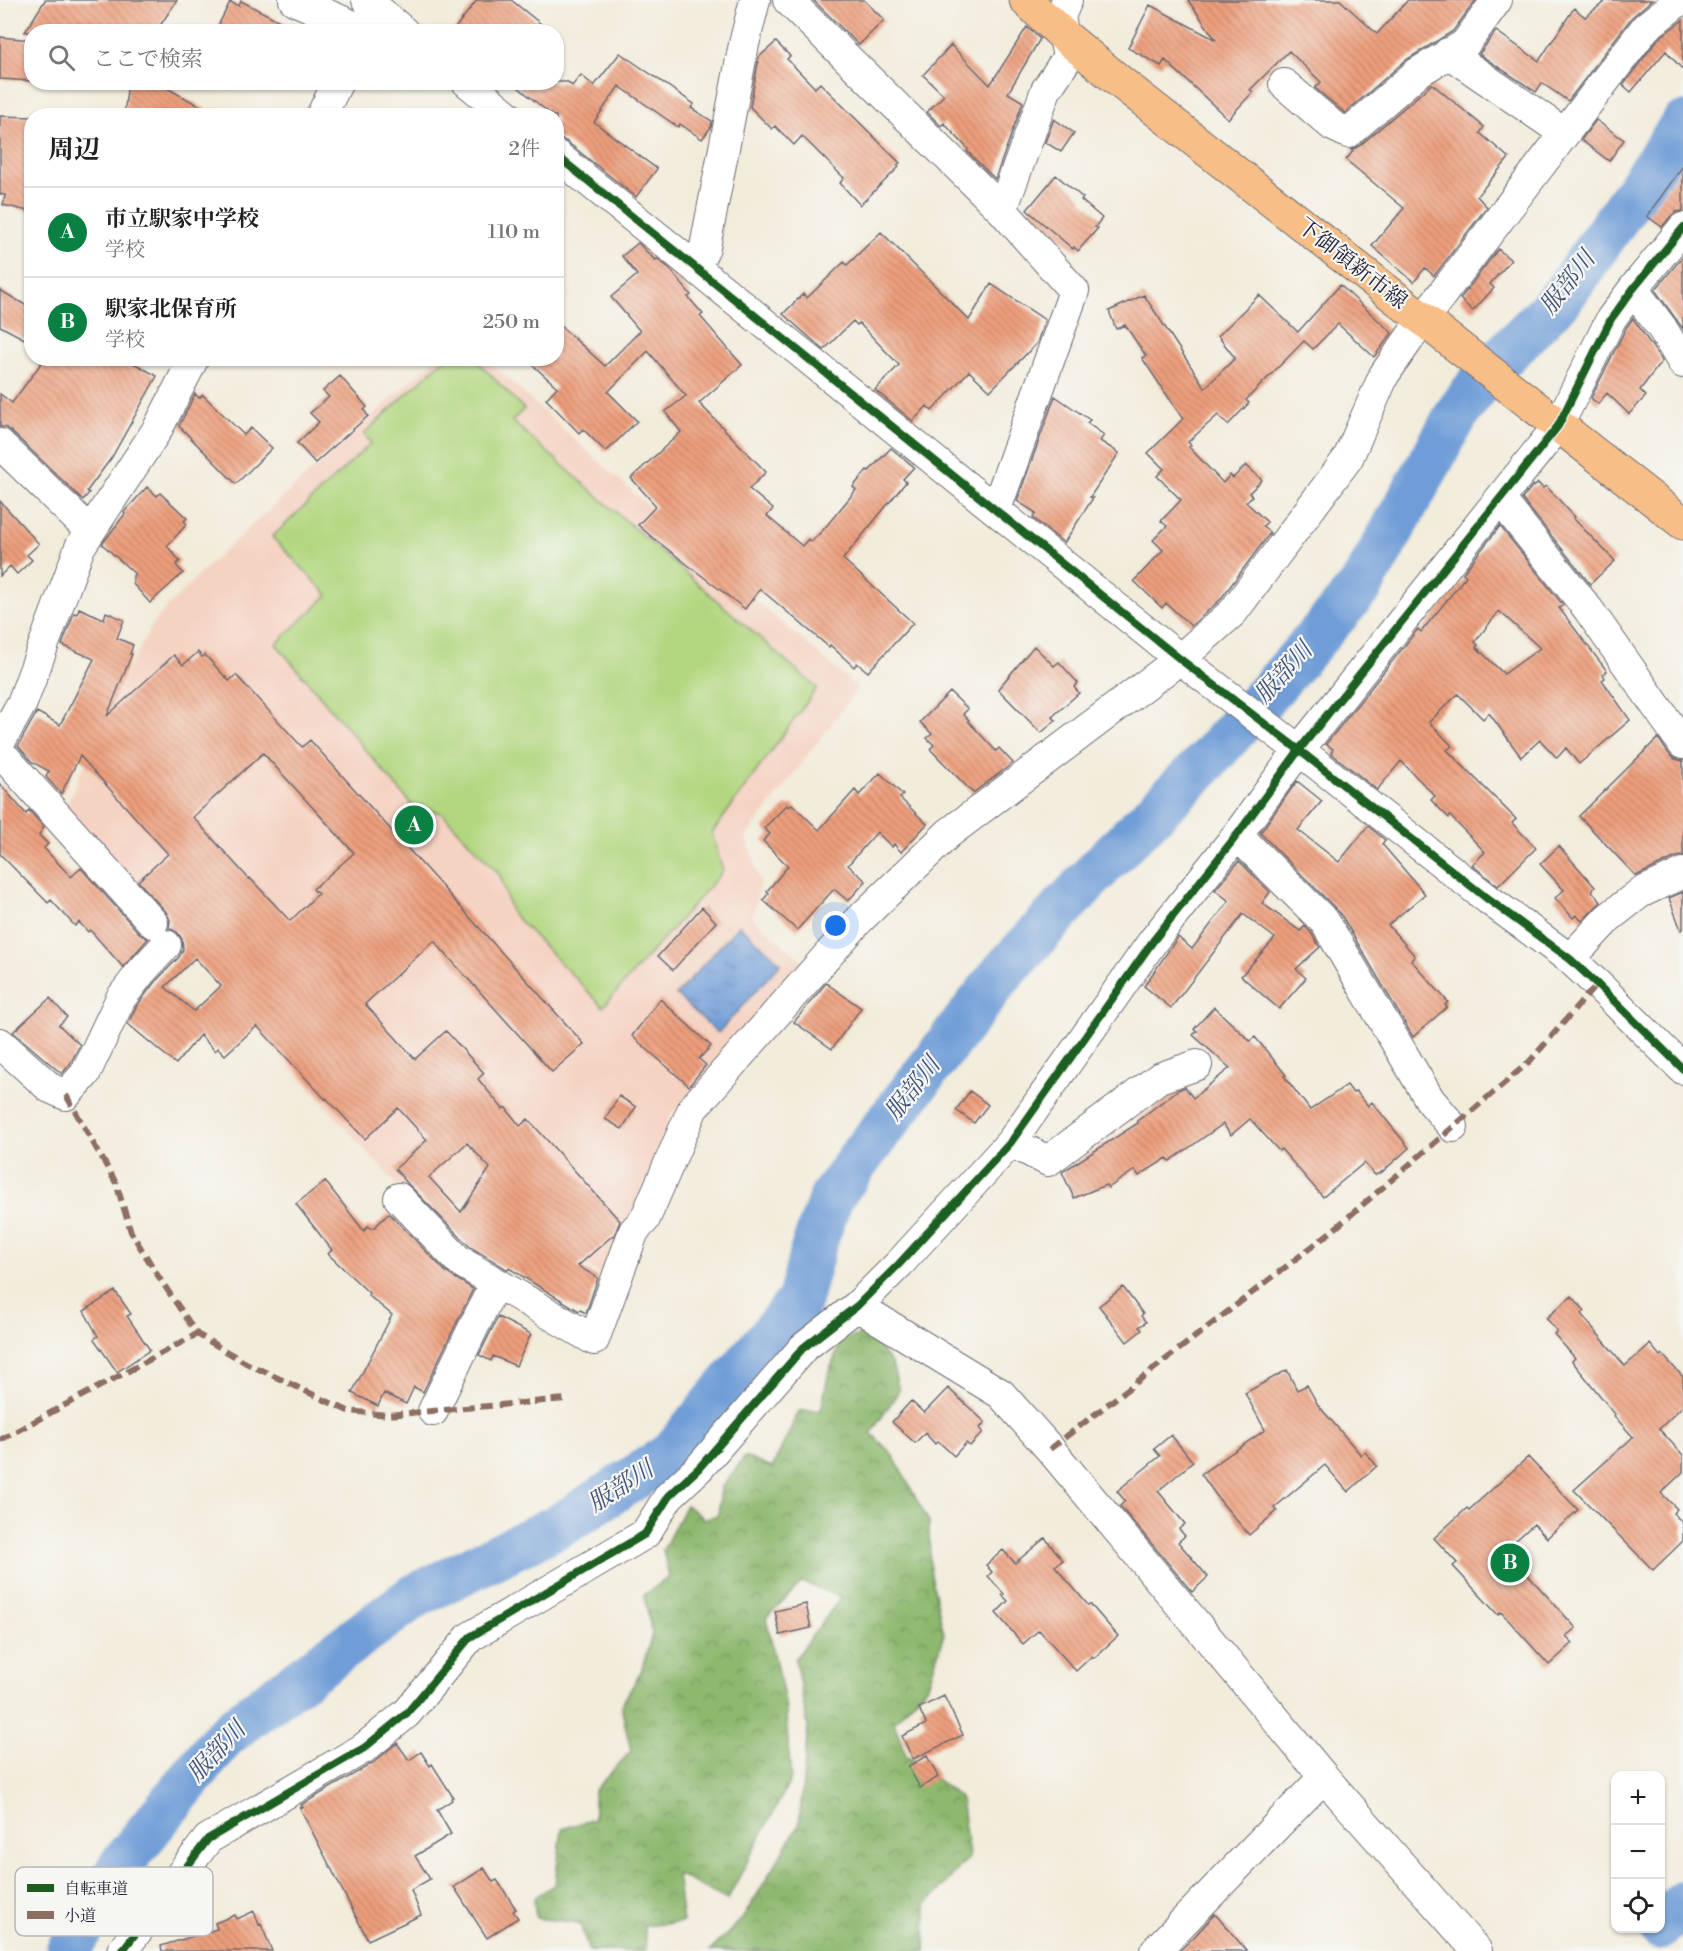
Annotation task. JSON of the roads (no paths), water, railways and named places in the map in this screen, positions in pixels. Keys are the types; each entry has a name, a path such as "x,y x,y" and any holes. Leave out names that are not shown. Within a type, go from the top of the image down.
{"main road":[{"name":"下御領新市線","path":"1026,0 1062,34 1683,523"}],"street":[{"path":"294,0 371,14 389,24"},
{"path":"696,267 705,247 744,44 755,0"},
{"path":"788,0 1002,210 1074,291 996,509"},
{"path":"1002,210 1046,90 1068,57 1060,17 1067,0"},
{"path":"1284,84 1333,126 1348,133 1417,73 1465,44 1497,0"},
{"path":"399,1198 459,1261 594,1340 634,1232 645,1219 693,1108 859,920 949,833 1180,659 1233,612 1348,458 1384,375 1423,320 1646,27 1680,0"},
{"path":"1448,53 1564,133"},
{"path":"325,108 334,90"},
{"path":"477,90 498,108"},
{"path":"564,160 1180,659 1489,900 1570,960 1683,1069"},
{"path":"186,1867 208,1839 364,1748 407,1713 470,1637 645,1534 669,1496 699,1468 803,1348 857,1306 899,1264 1011,1142 1153,941 1237,835 1299,750 1558,426 1611,319 1683,228"},
{"path":"1633,289 1662,328 1683,363"},
{"path":"0,742 22,703 80,548 157,430 190,366"},
{"path":"0,444 90,531"},
{"path":"1500,499 1588,609 1683,744"},
{"path":"0,752 160,934 141,972 121,998 85,1074 66,1095 50,1088 0,1043"},
{"path":"1237,835 1325,922 1430,1100 1453,1127"},
{"path":"1570,960 1608,918 1640,893 1683,873"},
{"path":"1011,1142 1048,1161 1160,1078 1197,1065"},
{"path":"433,1412 495,1284"},
{"path":"857,1306 1001,1394 1050,1449 1324,1777 1477,1951"},
{"path":"1155,1951 1324,1777"},
{"path":"122,1951 134,1936"}],"water":[{"path":"739,925 781,963 718,1033 676,995"}],"waterway":[{"name":"服部川","path":"120,1867 224,1737 246,1719 413,1597 566,1522 671,1454 799,1301 814,1245 831,1198 862,1155 1003,972 1108,859 1205,763 1361,586 1458,412 1487,373 1562,297 1683,124"},
{"path":"799,1301 821,1326"},
{"path":"1665,1922 1683,1903"},
{"name":"服部川","path":"68,1951 77,1936"}],"place":[{"name":"市立駅家中学校","path":"414,825"},
{"name":"駅家北保育所","path":"1510,1563"}]}
